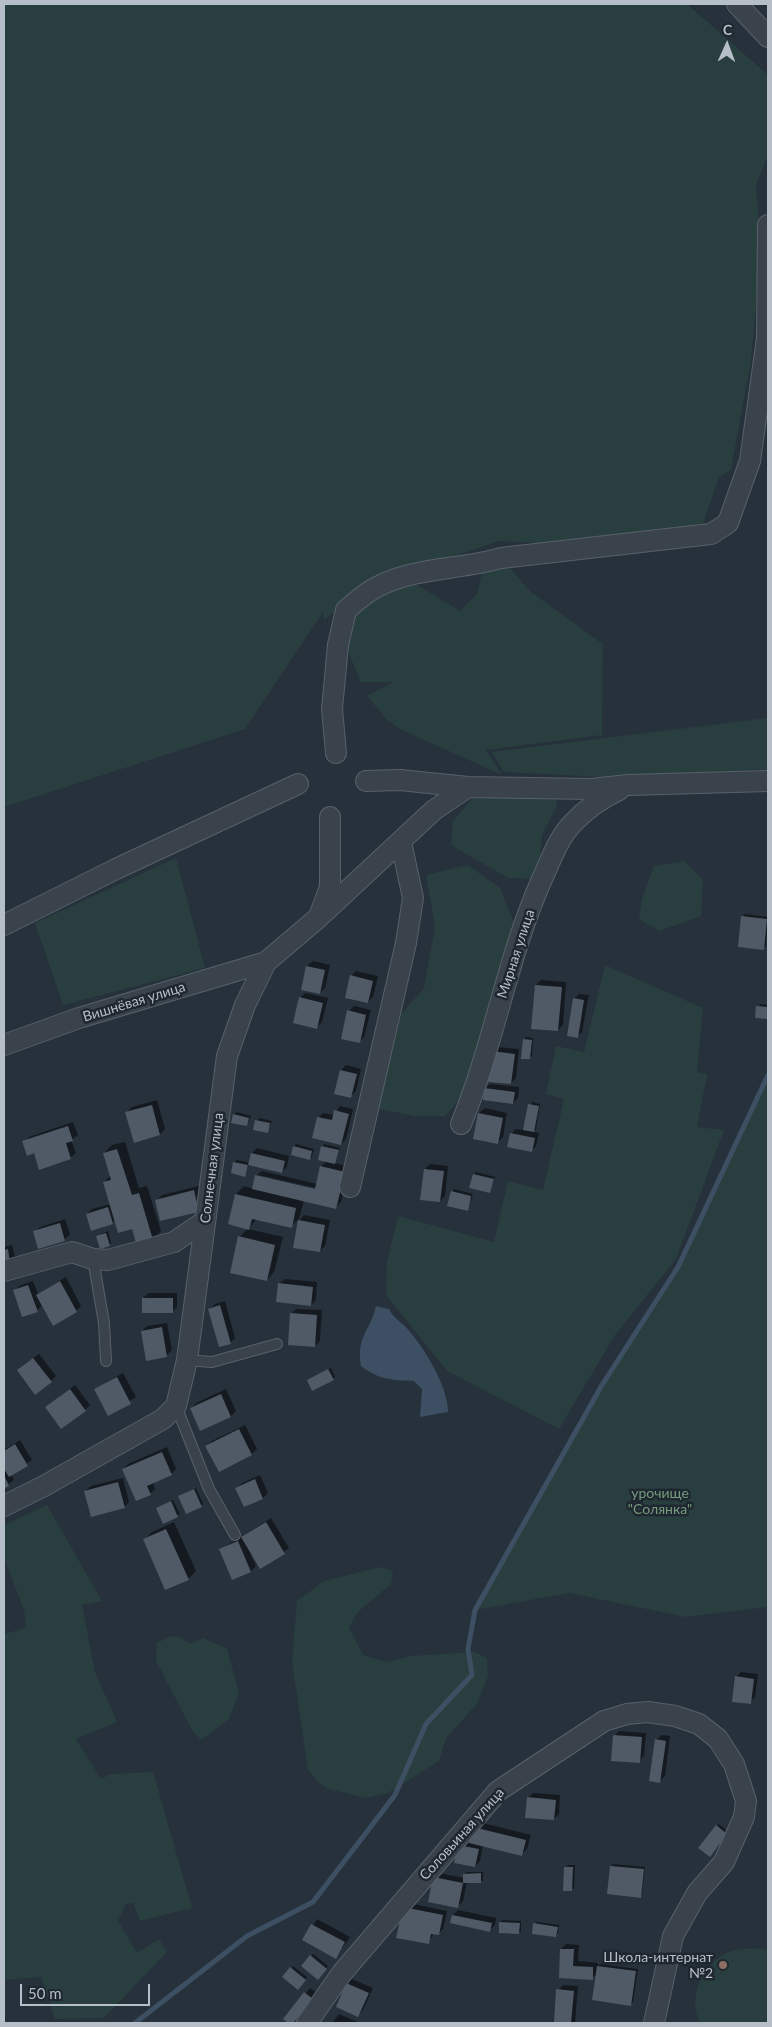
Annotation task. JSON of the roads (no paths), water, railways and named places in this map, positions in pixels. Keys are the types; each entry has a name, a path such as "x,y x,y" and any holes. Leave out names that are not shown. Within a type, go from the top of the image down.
{"street":[{"path":"737,4 768,37"},
{"path":"336,753 332,709 338,645 346,610 375,587 403,576 484,563 501,558 711,534 728,523 750,461 766,347 768,225"},
{"path":"366,781 400,780 468,787 591,789 630,785 768,781"},
{"path":"4,925 116,869 298,784"},
{"name":"Мирная улица","path":"461,1124 475,1090 521,934 556,846 572,823 599,800 630,785"},
{"name":"Солнечная улица","path":"176,1406 186,1360 227,1056 245,1005 266,962 318,918 434,810 468,787"},
{"path":"318,918 330,887 330,817"},
{"path":"350,1187 404,952 413,898 400,842"},
{"name":"Вишнёвая улица","path":"4,1045 79,1018 266,962"},
{"path":"4,1271 72,1252 93,1260 108,1260 174,1242 206,1221"},
{"path":"4,1506 163,1419 176,1406"},
{"name":"Соловьиная улица","path":"307,2023 352,1961 498,1791 604,1722 627,1714 648,1712 675,1716 699,1724 718,1739 734,1764 746,1801 744,1816 724,1862 697,1893 673,1936 654,2023"}],"lane":[{"path":"93,1260 104,1323 106,1362"},
{"path":"186,1360 212,1362 276,1344"},
{"path":"176,1406 208,1490 235,1535"}],"water":[{"path":"376,1306 389,1309 405,1326 427,1355 444,1390 448,1412 420,1417 422,1389 414,1381 386,1378 374,1374 361,1366 360,1348"}],"waterway":[{"path":"135,2023 247,1936 313,1902 395,1795 426,1724 472,1675 468,1649 475,1610 602,1385 678,1267 768,1075"}],"place":[{"name":"Школа-интернат №2","path":"723,1965"}],"park label":[{"name":"урочище \"Солянка\"","path":"660,1502"}]}
